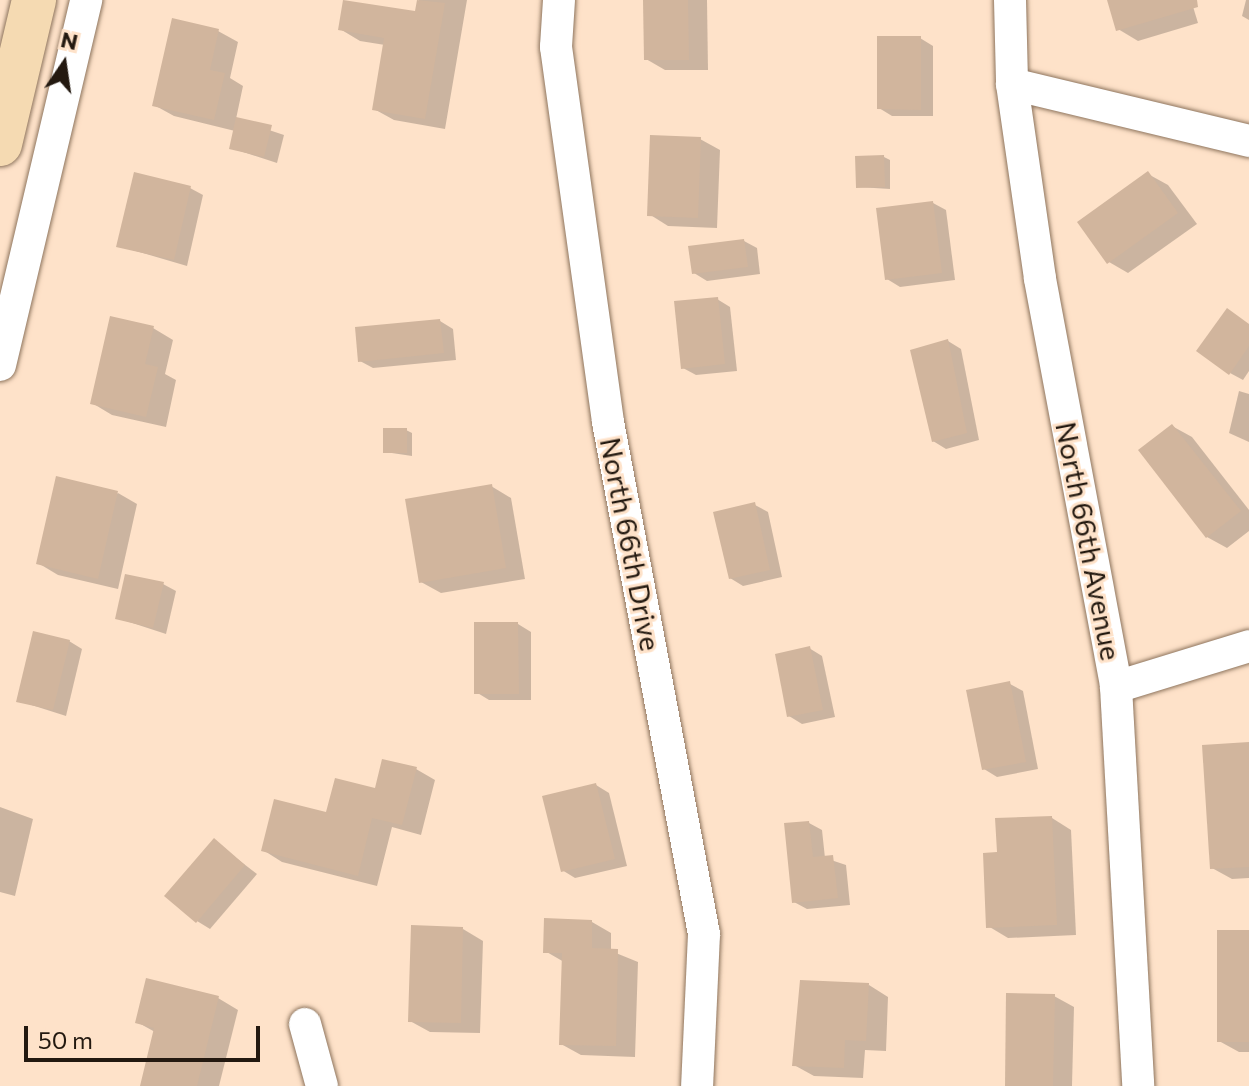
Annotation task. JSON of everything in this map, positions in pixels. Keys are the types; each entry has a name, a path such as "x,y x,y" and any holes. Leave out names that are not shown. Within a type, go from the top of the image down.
{"main road":[{"path":"0,144 34,0"}],"street":[{"path":"0,365 86,0"},
{"name":"North 66th Drive","path":"559,0 556,47 608,422 704,934 697,1086"},
{"name":"North 66th Avenue","path":"1010,0 1012,84 1040,279 1116,687 1138,1086"},
{"path":"1012,84 1249,141"},
{"path":"1116,687 1249,646"},
{"path":"305,1024 322,1086"}],"building":[{"path":"343,0 415,11 417,0 445,3 425,119 372,110 384,38 338,30"},
{"path":"643,0 688,0 689,60 644,60"},
{"path":"1107,0 1197,0 1198,7 1116,31"},
{"path":"172,18 219,29 210,70 225,73 214,120 152,106"},
{"path":"877,36 921,36 921,110 877,109"},
{"path":"236,117 272,125 264,157 229,149"},
{"path":"650,135 701,137 698,218 647,216"},
{"path":"884,155 885,187 856,188 855,156"},
{"path":"1148,171 1178,213 1107,264 1077,222"},
{"path":"134,172 191,186 174,260 116,247"},
{"path":"933,201 942,273 885,280 876,208"},
{"path":"744,239 748,267 692,274 688,246"},
{"path":"718,297 725,364 681,369 674,301"},
{"path":"1227,308 1249,324 1249,346 1229,375 1196,351"},
{"path":"110,316 154,326 145,364 158,367 146,417 90,404"},
{"path":"440,319 444,353 358,362 355,327"},
{"path":"948,339 967,433 932,442 910,350"},
{"path":"1172,424 1241,511 1206,538 1138,450"},
{"path":"383,428 407,428 407,453 383,453"},
{"path":"56,476 118,491 98,579 36,564"},
{"path":"492,484 506,568 419,583 405,499"},
{"path":"755,502 770,570 729,579 713,512"},
{"path":"125,574 164,582 153,628 115,619"},
{"path":"474,622 518,622 519,694 474,694"},
{"path":"33,631 70,640 53,710 16,702"},
{"path":"810,646 823,710 787,717 775,654"},
{"path":"1010,681 1026,762 982,770 966,690"},
{"path":"1249,742 1249,867 1210,869 1202,745"},
{"path":"382,759 417,767 402,825 372,818 358,876 261,851 274,799 326,812 335,778 375,788"},
{"path":"596,783 615,859 561,872 542,796"},
{"path":"1052,816 1057,925 986,928 983,853 997,852 995,818"},
{"path":"809,821 813,857 833,855 838,898 792,903 784,823"},
{"path":"214,838 245,865 196,923 164,896"},
{"path":"544,918 592,920 592,948 618,949 616,1046 559,1045 562,953 543,953"},
{"path":"411,925 463,927 461,1023 408,1022"},
{"path":"1217,930 1249,930 1249,1042 1217,1042"},
{"path":"146,978 219,996 197,1086 140,1086 154,1028 135,1023"},
{"path":"800,980 869,983 866,1041 845,1040 844,1068 792,1066"},
{"path":"1006,993 1055,994 1053,1086 1005,1086"}]}
